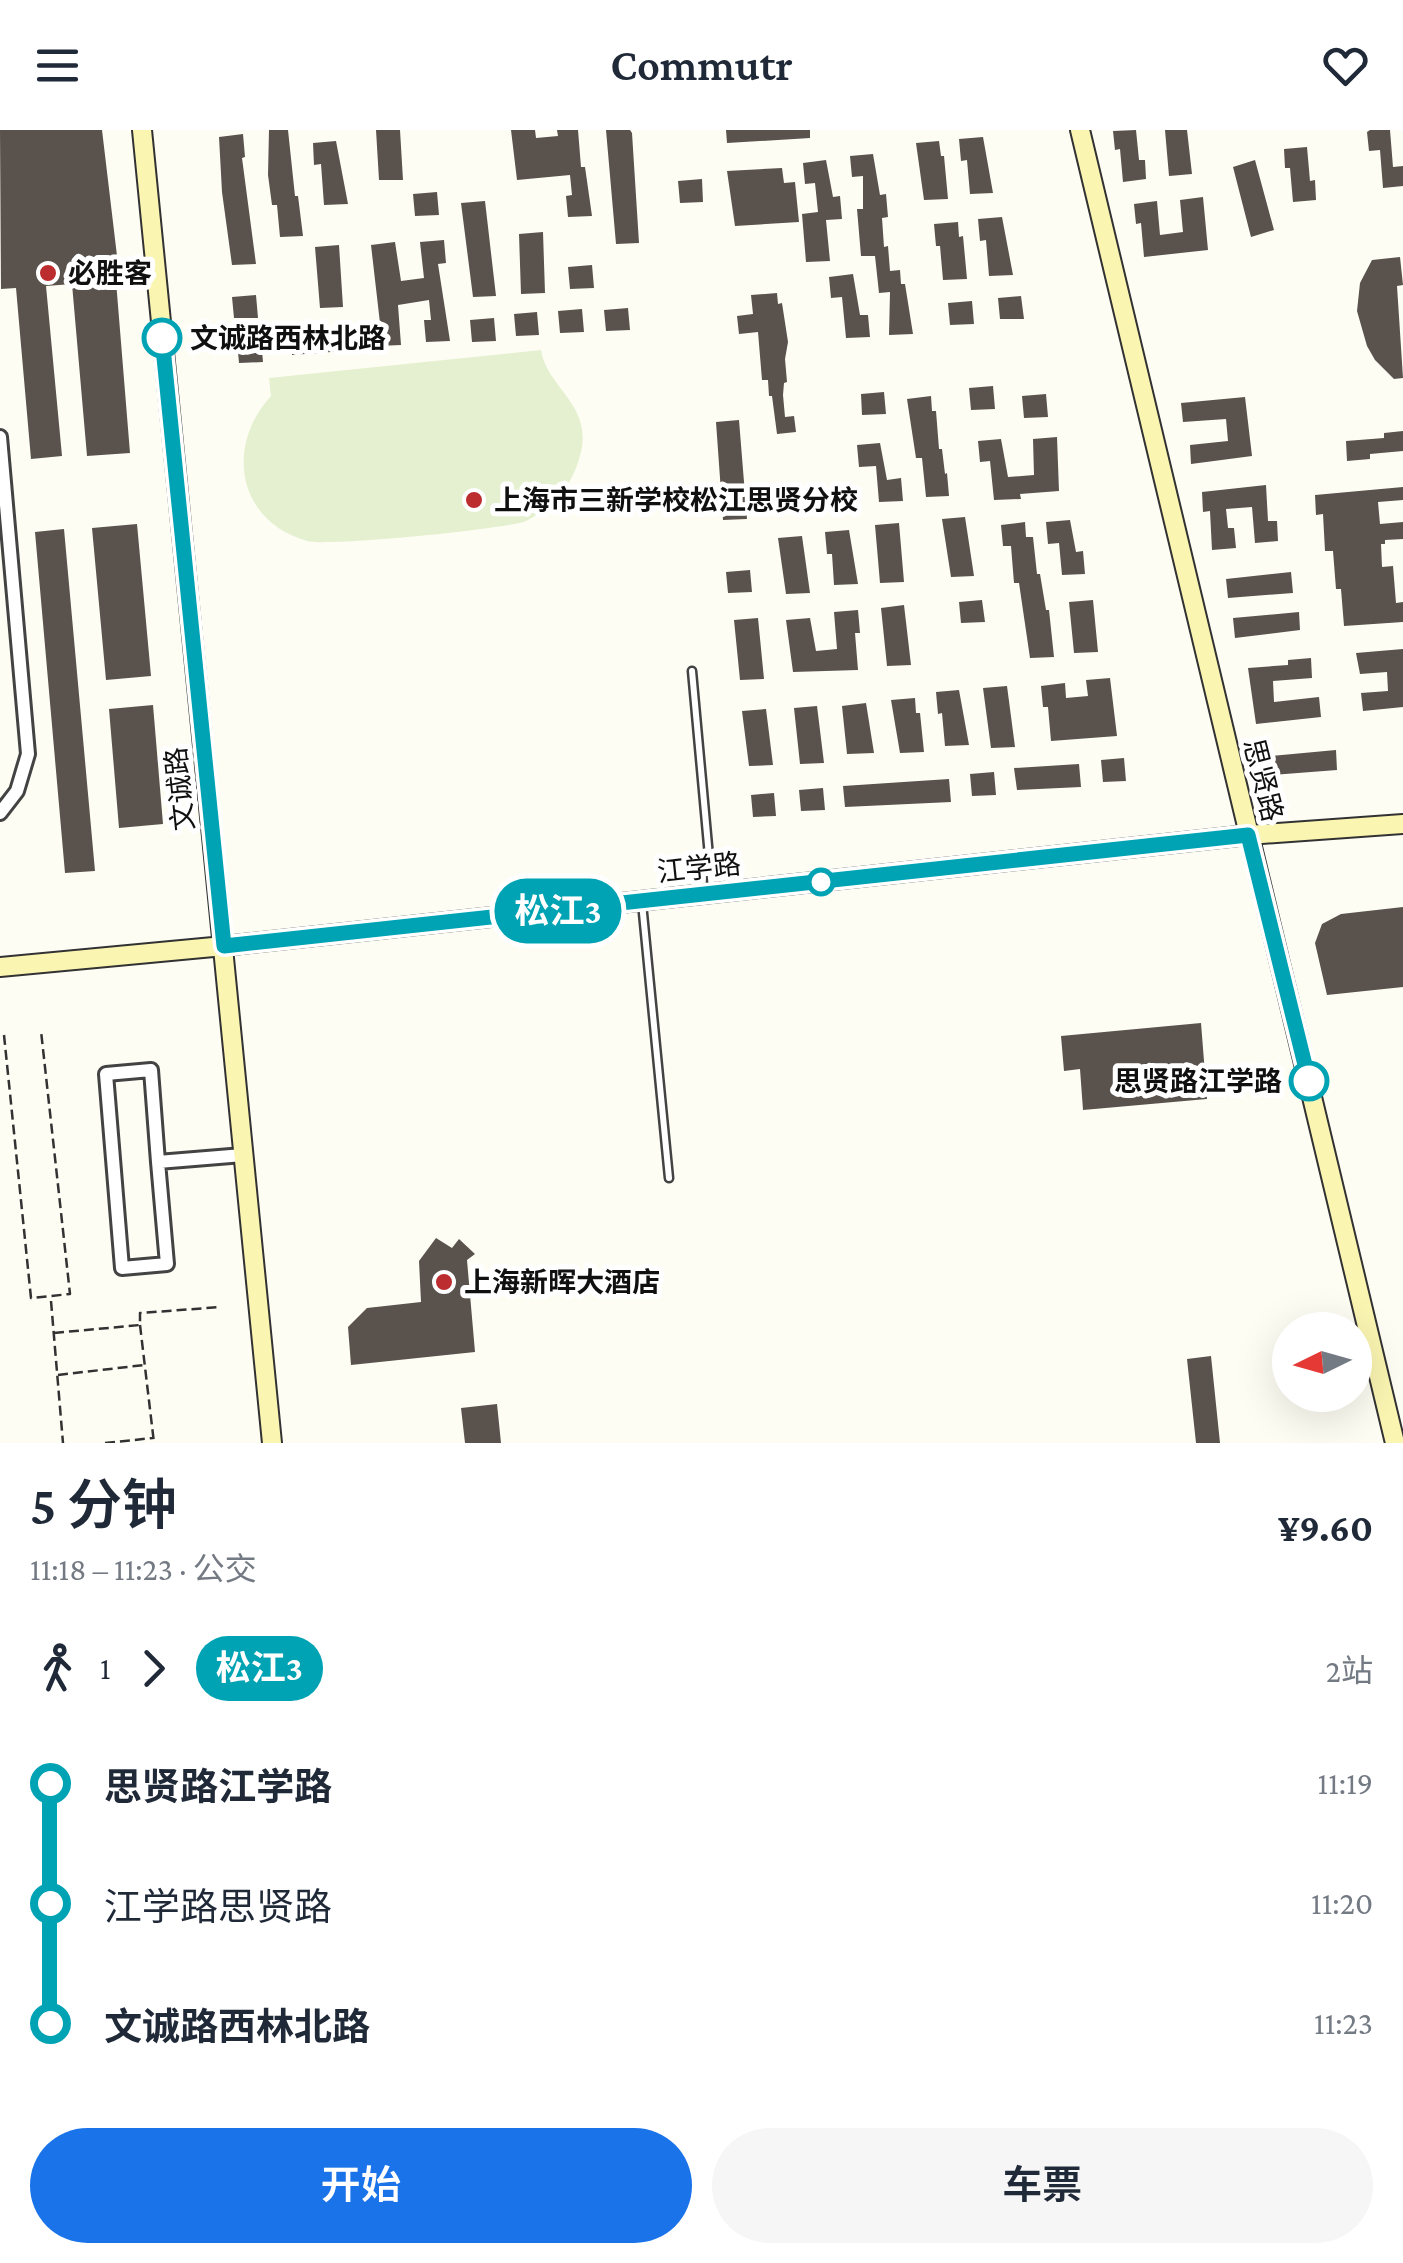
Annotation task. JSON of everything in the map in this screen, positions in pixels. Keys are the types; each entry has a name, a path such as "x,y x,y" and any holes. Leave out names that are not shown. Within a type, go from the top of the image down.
{"main road":[{"name":"文诚路","path":"142,130 272,1443"},
{"name":"思贤路","path":"1080,130 1395,1443"},
{"name":"江学路","path":"0,968 1248,835 1403,824"}],"street":[{"path":"0,437 28,754 17,791 0,813"},
{"path":"151,1070 158,1162 167,1264 122,1268 106,1074 151,1070"},
{"path":"158,1162 243,1155"}],"lane":[{"path":"692,671 712,894"},
{"path":"642,902 669,1178"}],"path":[{"path":"4,1035 30,1298 70,1294 41,1031"},
{"path":"51,1301 62,1443"},
{"path":"105,1443 154,1441 140,1313 220,1307"},
{"path":"54,1334 140,1325"},
{"path":"57,1375 144,1365"}],"green space":[{"path":"541,350 551,375 575,409 583,435 578,463 568,484 554,501 526,521 380,539 307,541 283,531 265,517 253,500 244,459 247,437 256,416 271,396 269,378"}],"building":[{"path":"0,130 102,130 120,281 116,281 130,453 87,456 72,284 46,286 62,456 31,459 16,288 1,289"},
{"path":"269,130 288,130 303,236 280,237 277,205 272,205 268,175"},
{"path":"376,130 400,130 403,180 379,180"},
{"path":"511,130 535,130 536,138 558,136 557,130 578,130 592,216 568,217 570,175 517,180"},
{"path":"606,130 632,133 639,243 616,244"},
{"path":"726,130 810,130 810,138 727,143"},
{"path":"1136,130 1139,160 1145,160 1146,179 1123,182 1120,149 1115,150 1113,131"},
{"path":"1165,130 1187,130 1192,174 1169,176"},
{"path":"1370,130 1390,130 1393,167 1403,166 1403,186 1383,188 1380,150 1369,151"},
{"path":"243,134 242,158 256,264 232,265 219,137"},
{"path":"983,137 993,193 970,194 967,160 961,161 959,139"},
{"path":"336,141 348,204 324,205 321,164 314,165 313,143"},
{"path":"939,141 948,199 924,200 916,143"},
{"path":"1307,147 1316,200 1293,202 1284,149"},
{"path":"873,154 880,195 886,194 888,217 882,218 884,247 888,246 890,271 900,270 901,284 905,284 913,334 889,335 890,292 879,293 875,256 861,256 857,209 863,209 863,176 852,177 850,156"},
{"path":"826,160 833,197 840,196 842,219 826,220 830,261 806,262 802,214 818,212 815,183 805,184 803,163"},
{"path":"1255,160 1274,230 1251,237 1233,167"},
{"path":"782,168 784,183 795,182 799,222 735,226 727,171"},
{"path":"702,179 703,202 680,203 678,181"},
{"path":"437,192 439,215 415,216 413,194"},
{"path":"1203,197 1208,250 1144,257 1141,223 1136,224 1134,204 1157,201 1160,235 1183,232 1180,200"},
{"path":"485,201 496,296 473,297 461,203"},
{"path":"1002,217 1013,275 989,276 986,240 980,241 978,219"},
{"path":"958,222 967,279 943,280 934,224"},
{"path":"543,232 545,293 521,294 519,234"},
{"path":"444,240 446,263 438,264 450,341 426,342 424,320 431,320 429,300 398,305 401,345 378,346 376,324 380,323 371,245 395,242 401,281 424,278 420,242"},
{"path":"339,245 343,307 320,308 315,247"},
{"path":"1400,257 1403,285 1397,286 1403,378 1394,379 1367,346 1357,311 1360,283 1372,260"},
{"path":"592,265 594,288 570,289 568,267"},
{"path":"853,274 860,315 868,315 870,337 846,338 842,297 831,298 829,277"},
{"path":"777,293 788,342 785,417 794,416 796,432 777,434 768,380 762,380 758,332 739,334 737,316 753,314 751,295"},
{"path":"256,295 258,318 234,318 232,297"},
{"path":"1021,296 1024,319 1000,319 998,298"},
{"path":"972,301 974,324 950,325 948,303"},
{"path":"628,308 630,330 606,331 604,310"},
{"path":"582,309 584,332 560,333 558,311"},
{"path":"537,312 539,335 516,336 514,314"},
{"path":"494,318 496,341 472,342 470,320"},
{"path":"355,327 357,350 292,355 290,333"},
{"path":"261,339 263,362 239,363 237,341"},
{"path":"993,386 995,409 971,410 969,388"},
{"path":"884,392 886,414 862,415 861,394"},
{"path":"1046,394 1048,417 1024,418 1022,396"},
{"path":"931,396 949,496 926,497 922,458 916,458 907,399"},
{"path":"1245,397 1252,456 1191,464 1190,445 1228,441 1226,419 1183,422 1181,403"},
{"path":"739,420 747,519 723,520 716,422"},
{"path":"1403,431 1403,451 1347,461 1346,441 1384,438 1384,433"},
{"path":"1057,437 1059,491 994,500 990,461 980,462 978,441 1001,439 1008,477 1034,475 1033,439"},
{"path":"880,443 887,480 901,478 903,501 879,502 876,466 859,467 857,445"},
{"path":"1266,485 1268,521 1277,521 1278,541 1255,543 1252,507 1226,509 1228,528 1234,528 1236,548 1212,550 1210,511 1203,512 1202,492"},
{"path":"1403,487 1403,500 1378,502 1380,524 1403,522 1403,539 1385,540 1381,544 1382,567 1393,566 1396,603 1403,602 1403,622 1344,626 1333,551 1325,551 1323,514 1316,515 1315,495"},
{"path":"852,488 854,511 831,512 829,490"},
{"path":"965,517 974,576 951,577 942,519"},
{"path":"1070,520 1076,552 1083,551 1085,574 1062,575 1059,543 1048,544 1046,522"},
{"path":"1025,522 1026,537 1033,537 1037,574 1049,610 1054,657 1030,658 1019,583 1014,583 1011,546 1003,546 1001,525"},
{"path":"899,523 904,582 880,583 875,525"},
{"path":"137,524 151,676 106,680 92,528"},
{"path":"64,529 95,871 65,873 35,532"},
{"path":"849,530 858,584 834,585 832,554 827,554 825,532"},
{"path":"802,536 810,593 786,594 778,538"},
{"path":"750,570 752,592 728,593 726,572"},
{"path":"1291,572 1293,593 1228,598 1226,579"},
{"path":"982,600 985,622 961,623 959,602"},
{"path":"1093,600 1098,652 1074,653 1069,602"},
{"path":"904,605 911,665 887,666 881,608"},
{"path":"858,610 858,670 793,672 786,620 810,618 816,651 837,649 834,612"},
{"path":"1299,612 1300,630 1235,638 1233,618"},
{"path":"758,618 764,679 740,680 734,620"},
{"path":"1403,649 1403,707 1363,711 1361,693 1388,691 1387,672 1360,674 1356,653"},
{"path":"1311,658 1312,678 1273,681 1274,702 1319,697 1321,717 1256,724 1248,668 1288,665 1288,660"},
{"path":"1110,678 1117,736 1051,741 1048,707 1043,707 1041,686 1065,683 1066,698 1088,696 1086,680"},
{"path":"1007,686 1015,747 991,748 983,688"},
{"path":"959,690 969,745 945,746 936,692"},
{"path":"915,698 924,752 900,753 891,700"},
{"path":"866,703 874,753 847,754 842,706"},
{"path":"153,705 163,824 119,828 109,709"},
{"path":"817,706 824,763 800,764 794,708"},
{"path":"766,709 773,765 749,766 742,711"},
{"path":"1336,750 1337,770 1272,775 1271,756"},
{"path":"1124,758 1126,781 1103,782 1101,760"},
{"path":"1079,764 1081,787 1017,790 1014,768"},
{"path":"994,772 996,795 972,796 970,774"},
{"path":"949,779 951,802 845,807 843,786"},
{"path":"823,788 825,810 801,811 799,790"},
{"path":"774,793 776,816 753,817 751,795"},
{"path":"1403,907 1403,987 1327,995 1315,943 1322,924 1341,914"},
{"path":"1201,1023 1207,1099 1083,1110 1080,1069 1064,1071 1061,1036"},
{"name":"上海新晖大酒店","path":"436,1238 452,1248 459,1239 475,1254 467,1260 475,1352 351,1365 348,1327 367,1308 421,1302 419,1261"},
{"path":"1211,1356 1220,1443 1196,1443 1187,1359"},
{"path":"497,1404 501,1443 465,1443 461,1408"}],"bus line":[{"name":"松江3","path":"162,338 224,946 1248,835 1309,1081"}],"place":[{"name":"必胜客","path":"48,273"},
{"name":"文诚路西林北路","path":"162,338"},
{"name":"上海市三新学校松江思贤分校","path":"474,500"},
{"name":"思贤路江学路","path":"1309,1081"},
{"name":"上海新晖大酒店","path":"444,1282"}]}
